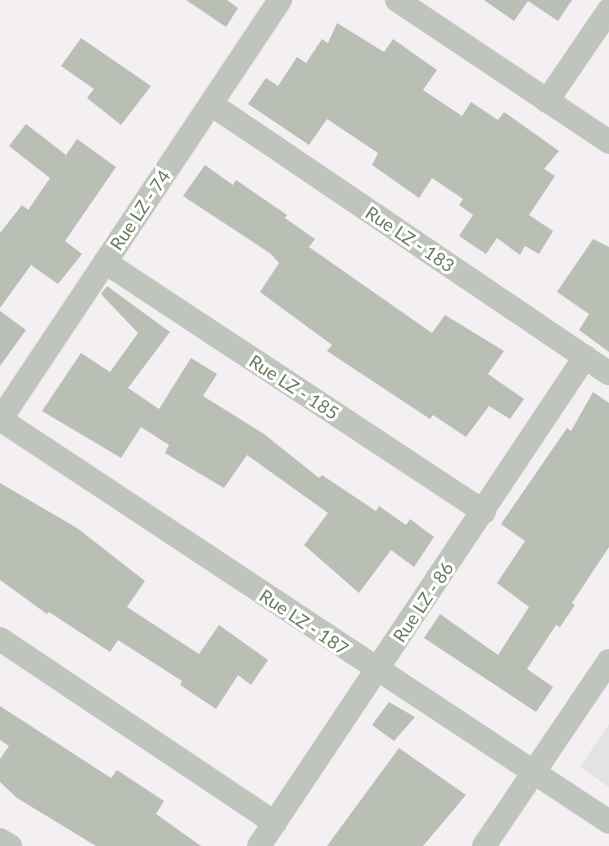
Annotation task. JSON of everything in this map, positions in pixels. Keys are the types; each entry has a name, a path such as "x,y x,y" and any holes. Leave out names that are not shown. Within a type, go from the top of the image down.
{"street":[{"name":"Rue LZ - 74","path":"0,420 280,0"},
{"path":"398,0 609,142"},
{"path":"548,100 609,10"},
{"name":"Rue LZ - 183","path":"211,104 609,373"},
{"name":"Rue LZ - 185","path":"105,262 484,512"},
{"name":"Rue LZ - 86","path":"259,846 484,512 585,357"},
{"name":"Rue LZ - 187","path":"0,420 609,822"},
{"path":"0,639 275,823"},
{"path":"484,846 609,661"},
{"path":"0,840 10,846"}],"shaded area":[{"path":"609,724 609,787 580,767"}],"building":[{"path":"186,0 227,0 238,8 226,27"},
{"path":"484,0 572,0 558,21 528,1 514,21"},
{"path":"337,23 384,52 393,39 437,70 423,90 462,116 471,102 498,120 504,112 559,151 544,169 555,176 529,215 553,231 539,254 525,246 520,255 497,238 486,254 459,236 473,215 459,205 463,199 432,178 419,198 372,165 378,153 327,119 309,145 248,104 266,78 278,86 297,57 306,63 322,39 328,43"},
{"path":"81,38 151,86 121,125 87,98 94,89 61,66"},
{"path":"26,124 66,155 77,139 116,167 65,241 82,254 58,284 31,265 0,308 0,233 22,205 28,210 50,178 9,146"},
{"path":"205,165 233,185 236,180 287,215 285,218 315,239 309,247 432,333 445,315 504,351 488,374 524,399 510,419 489,406 466,437 433,415 430,419 327,351 332,345 260,292 279,263 271,254 183,196"},
{"path":"593,239 609,247 609,352 579,330 589,314 557,292"},
{"path":"107,286 170,332 128,388 159,409 191,358 217,374 203,396 264,434 319,478 322,475 376,511 379,506 406,525 410,519 434,537 414,567 391,550 359,593 304,545 328,513 247,455 224,488 165,453 169,445 141,427 121,458 42,411 81,353 110,372 138,333 101,294"},
{"path":"0,311 26,330 0,366"},
{"path":"593,392 609,403 609,547 572,603 575,605 560,627 556,625 527,669 553,687 536,712 424,638 440,614 498,655 529,607 497,583 525,541 501,524 567,428 571,431"},
{"path":"0,483 77,528 145,581 127,607 199,654 219,625 268,660 251,685 238,675 216,709 180,685 182,681 118,640 110,652 49,612 47,614 0,580"},
{"path":"389,702 415,717 394,741 372,725"},
{"path":"0,706 111,778 117,770 164,801 156,814 201,846 96,846 17,798 0,782 0,759 9,746 0,740"},
{"path":"399,748 466,795 423,846 327,846"}]}
